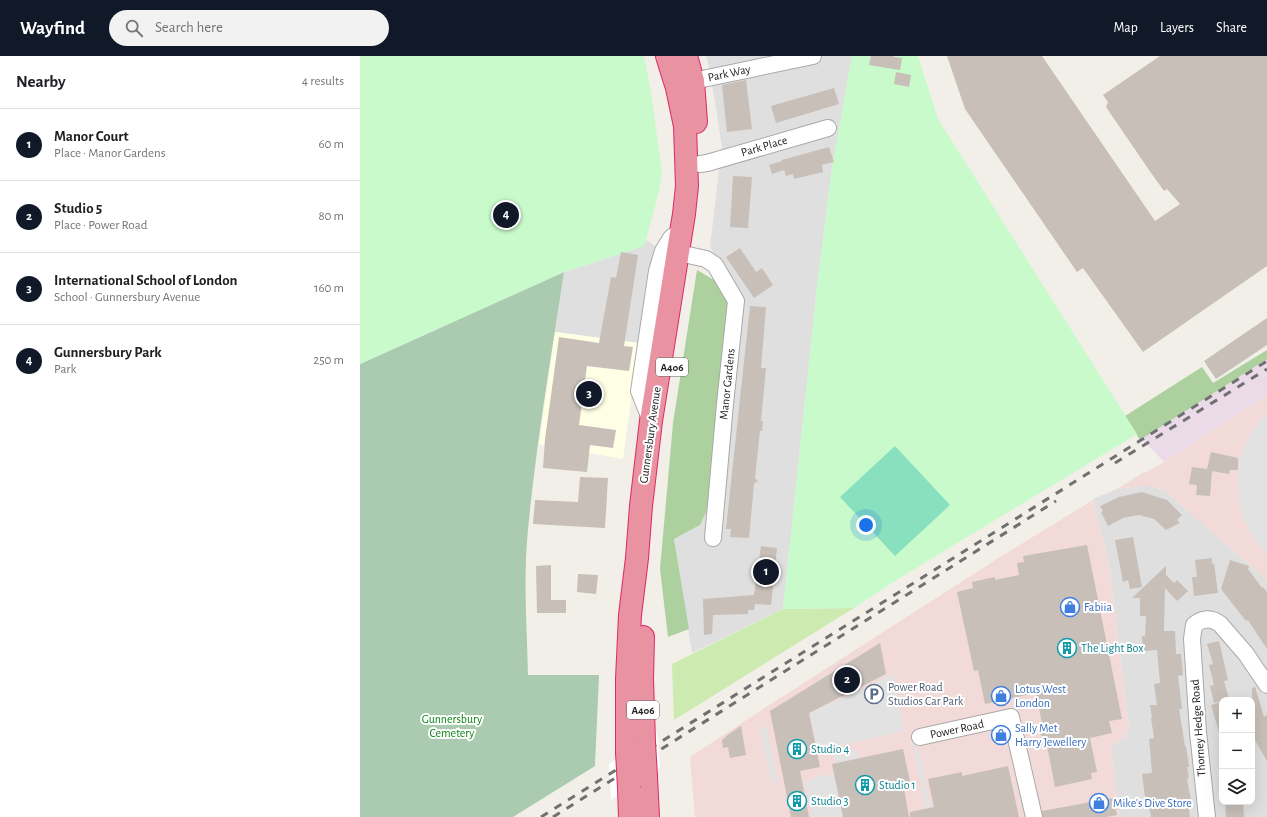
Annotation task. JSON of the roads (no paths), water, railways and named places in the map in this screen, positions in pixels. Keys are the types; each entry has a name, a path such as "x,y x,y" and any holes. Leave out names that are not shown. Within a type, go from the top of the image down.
{"highway":[{"name":"Gunnersbury Avenue","path":"636,747 627,679 630,615 651,421 687,186 685,126 677,88 667,56"},
{"name":"Gunnersbury Avenue","path":"630,817 637,782 636,747 649,558 674,350 700,164 693,81 686,56"},
{"name":"Gunnersbury Avenue","path":"637,782 648,817"}],"street":[{"name":"Park Way","path":"693,81 812,56"},
{"name":"Park Place","path":"700,164 828,128"},
{"name":"Manor Gardens","path":"688,255 706,259 715,265 736,301 713,538"},
{"name":"Thorney Hedge Road","path":"1207,817 1198,732 1192,639 1194,625 1198,621 1208,619 1216,621 1246,654 1267,685"},
{"name":"Power Road","path":"920,737 1011,717 1034,817"}],"railway":[{"path":"541,817 1267,361"},
{"path":"1115,463 1267,369"},
{"path":"553,817 1056,501"}],"place":[{"name":"Gunnersbury Park","path":"506,215"},
{"name":"International School of London","path":"589,394"},
{"name":"Manor Court","path":"766,572"},
{"name":"Fabiia","path":"1070,607"},
{"name":"The Light Box","path":"1067,648"},
{"name":"Studio 5","path":"847,680"},
{"name":"Power Road Studios Car Park","path":"874,694"},
{"name":"Lotus West London","path":"1001,696"},
{"name":"Sally Met Harry Jewellery","path":"1001,735"},
{"name":"Studio 4","path":"797,749"},
{"name":"Studio 1","path":"865,785"},
{"name":"Studio 3","path":"797,801"},
{"name":"Mike's Dive Store","path":"1099,803"}],"park label":[{"name":"Gunnersbury Cemetery","path":"452,726"}]}
